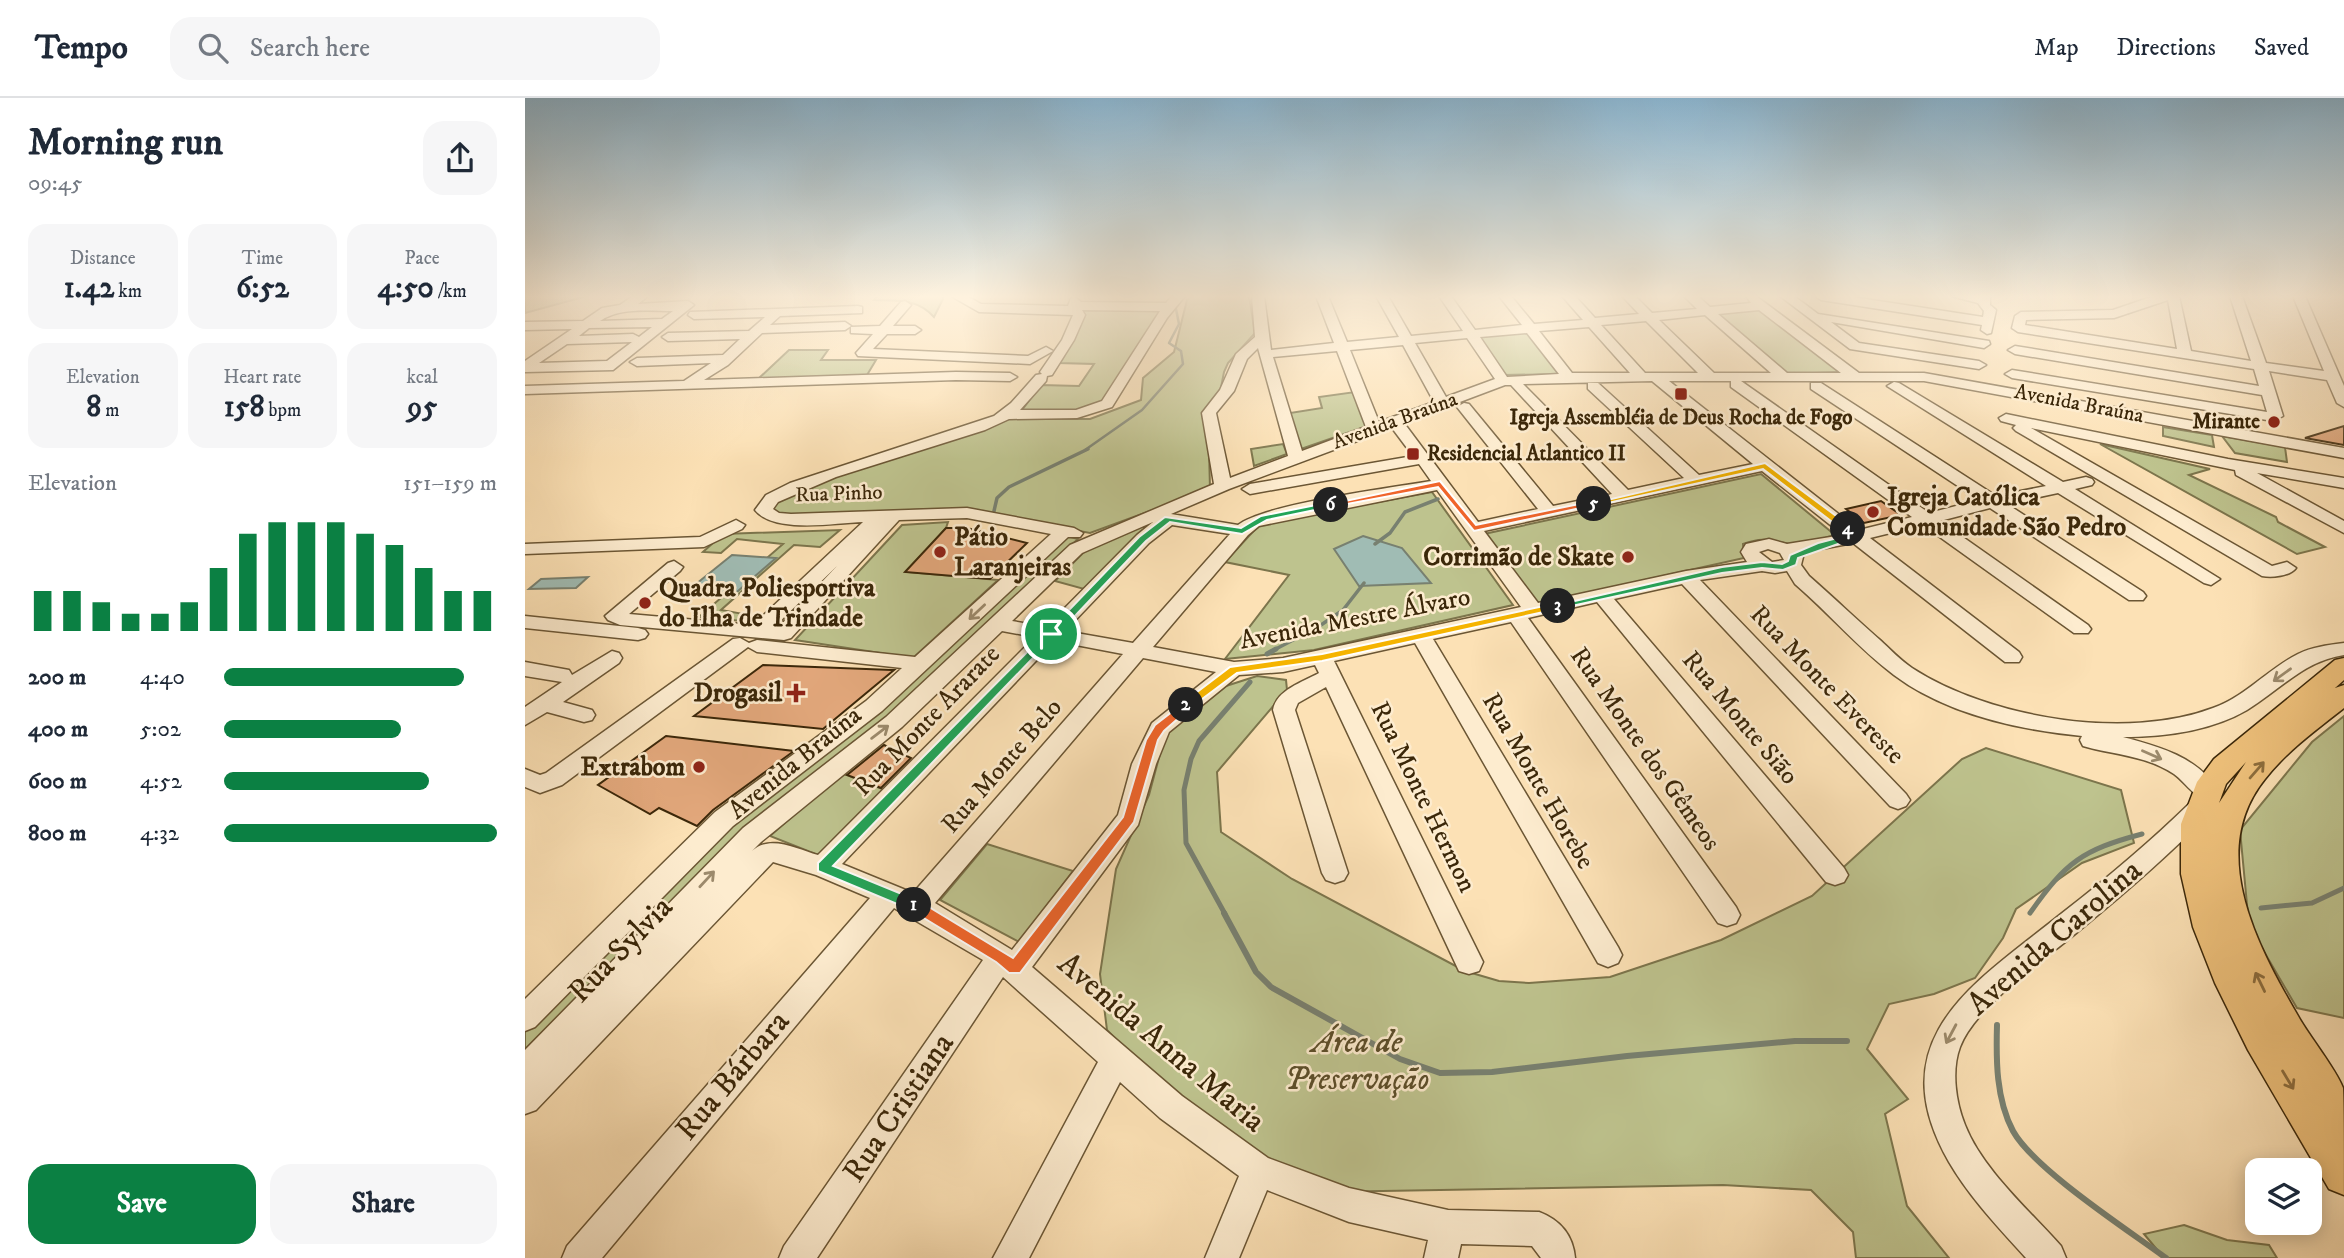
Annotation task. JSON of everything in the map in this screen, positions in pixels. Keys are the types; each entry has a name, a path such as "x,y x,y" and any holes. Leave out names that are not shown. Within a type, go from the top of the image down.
{"main road":[{"path":"2344,666 2234,756 2203,800 2195,849 2203,903 2226,970 2243,1004 2344,1174"},
{"path":"2344,694 2280,746 2257,769 2232,807 2222,863 2228,897 2252,965 2287,1031 2344,1125"}],"street":[{"path":"526,367 549,350"},
{"path":"526,367 610,366 630,350"},
{"path":"687,385 736,350"},
{"path":"865,350 862,353 1030,360 1051,354"},
{"name":"Rua Pinho","path":"1056,350 1029,377 1005,415 993,422 832,472 780,492 766,502 769,514 967,513 1075,539"},
{"path":"1005,415 1077,414 1107,404 1141,350"},
{"path":"1223,486 1209,413 1227,391 1241,357 1255,350"},
{"path":"1264,350 1296,458"},
{"path":"1343,350 1374,428"},
{"path":"1413,350 1442,403"},
{"path":"1484,350 1510,384 1625,497"},
{"path":"1548,350 1569,378"},
{"path":"1621,350 1648,377 2012,657"},
{"path":"1683,350 1710,377"},
{"path":"1753,350 1784,377"},
{"path":"1820,350 1854,376"},
{"path":"1861,350 1875,359 1919,356 1971,364"},
{"path":"1958,382 1971,364 1975,350"},
{"path":"2015,350 2009,391 2015,422 2269,572 2287,568"},
{"path":"2016,350 2266,391"},
{"path":"2174,350 2333,377"},
{"path":"2012,374 2273,417 2276,416 2255,350"},
{"path":"2322,350 2344,403"},
{"path":"2015,422 2027,395 2030,352"},
{"path":"874,372 888,353"},
{"path":"936,377 951,356"},
{"path":"642,358 728,358"},
{"path":"706,384 722,369 728,358"},
{"path":"1971,364 1975,385"},
{"path":"525,390 956,376 1029,377"},
{"name":"Avenida Braúna","path":"525,1018 725,819 874,706 1075,539 1125,527 1223,486 1442,403 1510,384 1569,378 1924,377 2344,453"},
{"path":"1736,384 2081,629"},
{"path":"1593,386 1697,482"},
{"path":"1816,386 2136,596"},
{"path":"1894,386 2211,579"},
{"path":"1464,407 1550,513"},
{"name":"Rua Monte dos Gêmeos","path":"1395,421 1474,528 1525,613 1727,915"},
{"path":"2015,422 2228,464 2344,483"},
{"path":"1250,489 1366,463 1422,459"},
{"path":"2228,464 2344,528"},
{"path":"1474,528 1765,466"},
{"name":"Avenida Mestre Álvaro","path":"996,624 1234,669 1327,666 1420,636 1686,577 1776,560 1856,536 2086,482"},
{"name":"Rua Monte Belo","path":"917,906 1242,531 1264,518 1440,484"},
{"path":"525,549 713,540 769,514"},
{"path":"525,622 748,639 780,635 787,632 887,515"},
{"name":"Rua Monte Ararate","path":"823,867 1143,539 1168,519 1242,531"},
{"name":"Avenida Braúna","path":"525,1071 743,843 824,774 894,722 996,624 1075,539"},
{"path":"1776,560 1802,580 1902,671 1949,696 2004,716 2053,724 2105,729 2155,729 2193,723 2240,706 2302,660 2344,649"},
{"path":"1776,560 1892,674 1926,696 1943,705 2005,725 2135,748 2183,769 2203,800"},
{"path":"674,567 615,616 620,619 922,664"},
{"name":"Rua Monte Evereste","path":"1686,577 1898,800"},
{"name":"Rua Monte Sião","path":"1602,596 1835,875"},
{"name":"Rua Monte Horebe","path":"1420,636 1608,955"},
{"path":"525,778 540,784 554,779 748,639"},
{"path":"525,717 612,657"},
{"path":"1327,666 1285,703 1284,710 1335,873"},
{"name":"Rua Monte Hermon","path":"1327,666 1469,962"},
{"name":"Rua Cristiana","path":"796,1258 1008,963 1129,818 1144,764 1160,728 1234,669"},
{"path":"526,670 562,675"},
{"path":"544,704 584,715"},
{"name":"Avenida Carolina","path":"2049,1258 1961,1150 1946,1112 1940,1075 1945,1045 1955,1026 2003,977 2160,848 2203,800"},
{"name":"Avenida Anna Maria","path":"767,851 823,867 917,906 1008,963 1171,1107 1258,1170 1444,1242 1529,1227 1539,1229 1557,1247 1558,1258"},
{"name":"Rua Sylvia","path":"525,1099 767,851"},
{"name":"Rua Bárbara","path":"579,1258 889,895"},
{"path":"2287,1031 2344,1093"},
{"path":"1010,1258 1117,1057"},
{"path":"1222,1258 1258,1170"}],"green space":[{"path":"789,350 828,350 821,360 876,360 867,375 758,379"},
{"path":"1066,350 1138,350 1107,400 1084,411 1019,414 1041,385 1079,386 1094,364 1059,363"},
{"path":"1240,350 1224,372 1209,449 1210,489 1090,533 972,511 928,509 790,517 769,511 778,497 795,489 1009,419 1090,419 1141,400 1143,378 1174,352"},
{"path":"1487,350 1543,350 1561,374 1504,375"},
{"path":"1758,350 1814,350 1842,372 1786,374"},
{"path":"1355,392 1367,426 1301,449 1290,413 1322,408 1319,397"},
{"path":"2163,427 2212,435 2214,447 2163,436"},
{"path":"2222,436 2285,447 2287,462 2235,453"},
{"path":"1283,444 1287,454 1254,466 1251,449"},
{"path":"2100,444 2210,469 2189,475 2276,517 2278,522 2325,547 2297,554"},
{"path":"1761,474 1835,535 1797,544 1757,540 1743,544 1744,558 1537,604 1484,534"},
{"path":"1432,492 1513,605 1314,650 1225,659 1289,575 1225,562 1260,524"},
{"path":"1170,515 1084,589 1055,581 1089,547"},
{"path":"948,522 946,528 907,572 998,580 913,658 795,640 902,525"},
{"path":"840,530 820,547 794,545 721,610 749,615 742,621 699,617 783,544 737,539 721,553 703,552 723,534"},
{"path":"1067,536 1078,539 525,1056 525,1030 719,835"},
{"name":"Área de Preservação","path":"1257,676 1286,680 1287,690 1217,772 1221,832 1292,879 1465,971 1499,981 1529,983 1610,977 1721,940 1812,896 1962,759 1986,748 2121,790 2134,843 2082,863 2016,909 2003,938 1975,978 1934,994 1889,1004 1867,1049 1908,1099 1885,1114 1907,1206 1949,1258 1856,1258 1853,1232 1811,1190 1723,1185 1325,1192 1192,1117 1107,1030 1100,974 1116,869 1149,795 1165,735 1226,686"},
{"path":"2344,716 2344,1018 2297,1008 2249,926 2240,830 2312,742"},
{"path":"842,773 885,790 823,857 770,836"},
{"path":"987,844 1073,871 1019,942 940,900"},
{"path":"2184,1225 2227,1240 2269,1245 2277,1258 2164,1258 2144,1234"}],"water":[{"path":"1363,536 1402,548 1431,583 1359,586 1334,549"},
{"path":"732,555 776,558 730,598 686,592"},
{"path":"588,577 576,588 529,589 541,579"}],"building":[{"path":"2344,426 2344,445 2305,438"},
{"name":"Igreja Católica Comunidade São Pedro","path":"1881,501 1901,515 1864,523 1846,509"},
{"name":"Pátio Laranjeiras","path":"946,528 967,528 1027,543 990,579 905,572"},
{"name":"Drogasil","path":"763,665 894,670 823,729 694,716"},
{"name":"Extrabom","path":"666,736 794,751 713,810 697,826 659,808 650,814 598,785"},
{"path":"884,745 911,758 881,788 847,775"}],"waterway":[{"path":"1085,450 1142,410 1183,364 1180,350"},
{"path":"994,511 997,498 1009,487 1088,449"},
{"path":"1375,544 1390,533 1405,512 1438,499"},
{"path":"1272,651 1318,627 1343,610 1364,583"},
{"path":"1267,654 1276,649"},
{"path":"1225,914 1186,843 1184,790 1191,759 1199,741 1250,682"},
{"path":"2030,913 2054,881 2077,860 2104,846 2142,834"},
{"path":"2261,908 2312,903 2344,888"},
{"path":"1224,913 1256,972 1271,987 1400,1059 1440,1073 1492,1072 1627,1056 1795,1041 1847,1041"},
{"path":"1997,1025 2000,1093 2013,1131 2040,1163 2106,1216 2166,1258"}],"place":[{"name":"Igreja Assembléia de Deus Rocha de Fogo","path":"1681,394"},
{"name":"Mirante","path":"2274,422"},
{"name":"Residencial Atlantico II","path":"1413,454"},
{"name":"Igreja Católica Comunidade São Pedro","path":"1873,512"},
{"name":"Pátio Laranjeiras","path":"940,552"},
{"name":"Corrimão de Skate","path":"1628,557"},
{"name":"Quadra Poliesportiva do Ilha de Trindade","path":"645,603"},
{"name":"Drogasil","path":"796,693"},
{"name":"Extrabom","path":"699,767"}],"route":[{"path":"1765,466 1856,536 1822,545 1794,557 1793,563 1783,567 1762,565 1722,570 1283,665 1234,669 1160,728 1152,740 1129,818 1015,968 917,906 823,867 1051,634 1143,539 1168,519 1242,531 1253,522 1264,518 1440,484 1474,528 1765,466"}]}
